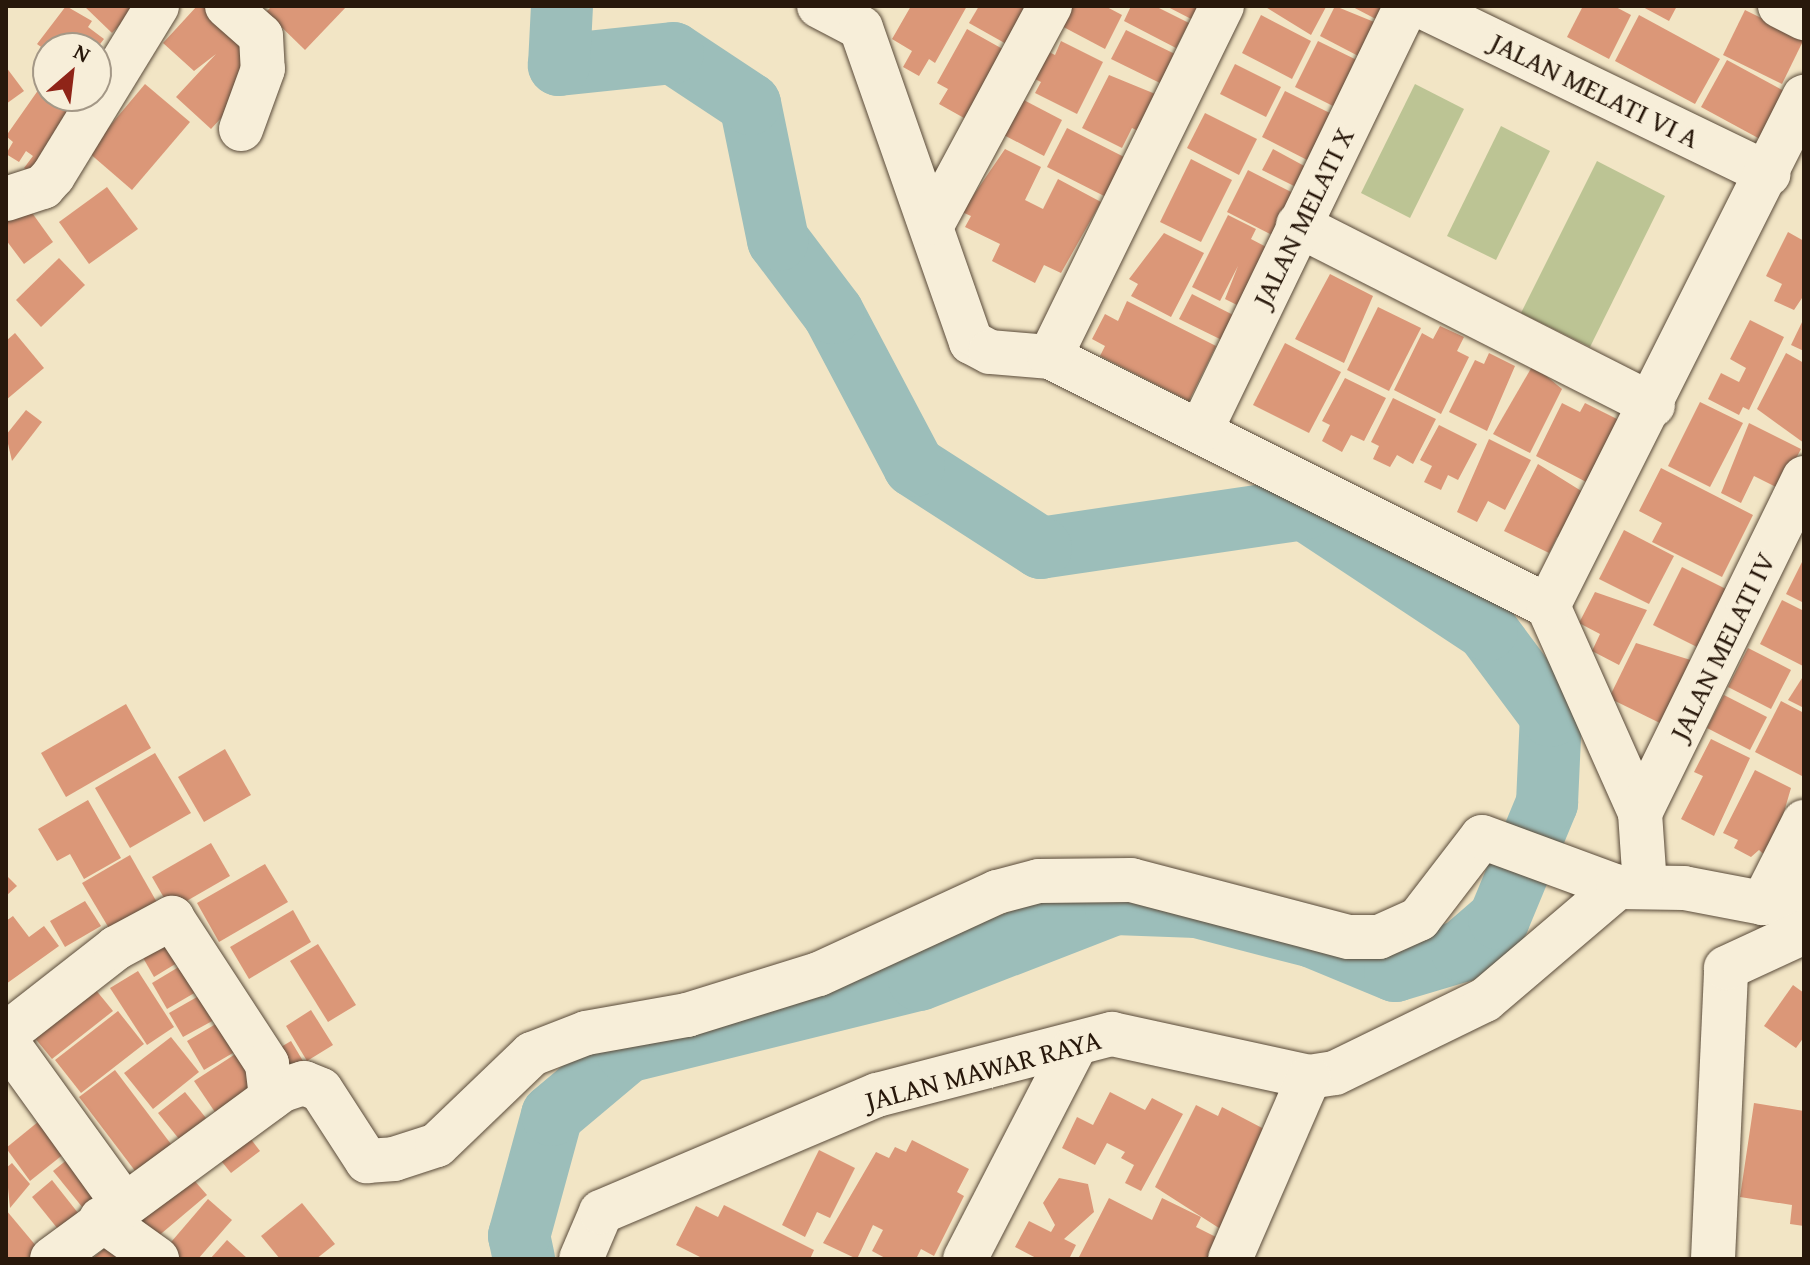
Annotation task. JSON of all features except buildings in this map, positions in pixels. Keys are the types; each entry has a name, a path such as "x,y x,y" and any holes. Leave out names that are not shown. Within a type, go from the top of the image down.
{"street":[{"path":"6,199 43,187 53,176 157,6"},
{"path":"227,6 261,36 263,69 241,129"},
{"path":"819,6 867,17 933,223 959,325 971,342 990,352 1050,357 1548,606 1640,813 1616,881"},
{"path":"933,223 1050,6"},
{"path":"1050,357 1222,6"},
{"name":"JALAN MELATI X","path":"1201,430 1406,6"},
{"name":"JALAN MELATI VI A","path":"1421,6 1768,174"},
{"path":"1780,6 1804,18"},
{"path":"1548,606 1653,405 1804,97"},
{"path":"1298,225 1653,405"},
{"name":"JALAN MELATI IV","path":"1640,813 1804,478"},
{"path":"52,1259 112,1211 271,1098 304,1083 321,1090 367,1161 394,1159 437,1145 532,1054 586,1033 687,1015 819,974 997,892 1039,881 1131,880 1349,937 1379,937 1419,919 1482,837 1616,881 1783,900 1804,822"},
{"name":"JALAN MAWAR RAYA","path":"581,1259 591,1223 632,1196 877,1095 1129,1034 1309,1077 1357,1067 1485,1000 1616,881"},
{"path":"6,1034 116,948 172,918 267,1064 271,1098"},
{"path":"1713,1259 1726,968 1804,932"},
{"path":"6,1041 112,1211 157,1259"},
{"path":"965,1259 1074,1048"},
{"path":"1236,1255 1309,1077"}],"green space":[{"path":"1415,84 1464,109 1410,218 1361,193"},
{"path":"1501,126 1550,151 1496,260 1447,236"},
{"path":"1597,161 1665,196 1590,347 1521,313"}],"waterway":[{"path":"524,1259 519,1236 552,1115 627,1052 919,980 1115,904 1197,907 1313,937 1395,971 1462,951 1499,919 1547,803 1551,716 1487,630 1304,509 1041,548 914,466 833,313 778,240 750,104 673,53 559,65 562,6"}]}
